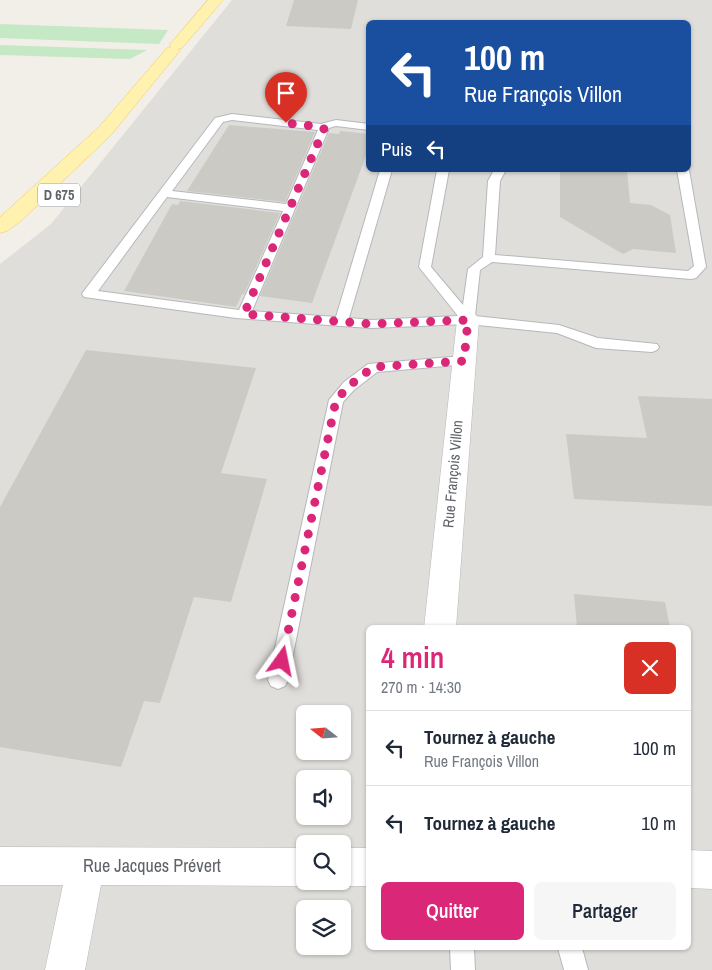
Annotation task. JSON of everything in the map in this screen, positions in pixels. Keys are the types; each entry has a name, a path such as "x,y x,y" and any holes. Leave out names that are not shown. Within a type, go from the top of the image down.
{"main road":[{"name":"D 675","path":"3,236 48,207 86,166 105,131 216,0"}],"street":[{"name":"Rue François Villon","path":"440,625 468,320"},
{"name":"Rue Jacques Prévert","path":"0,866 296,867"},
{"path":"65,970 86,866"},
{"path":"351,867 366,867"},
{"path":"691,869 712,870"}],"lane":[{"path":"366,127 336,123 321,127 232,118 219,120 89,294 244,314 341,322 371,324 468,320 559,329 596,343 652,348"},
{"path":"244,314 324,129 321,127"},
{"path":"341,322 385,172"},
{"path":"443,172 425,267 468,320"},
{"path":"490,258 494,181 499,172"},
{"path":"468,320 474,269 490,258 691,275 700,267 682,172"},
{"path":"164,193 290,208"},
{"path":"278,680 336,400 349,386 373,367 464,361"},
{"path":"462,950 463,970"},
{"path":"571,950 576,970"}],"shaded area":[{"path":"232,0 712,0 712,970 0,970 0,264 51,224"}],"green space":[{"path":"0,24 168,30 159,44 0,38"},
{"path":"0,45 147,50 130,59 0,55"}],"building":[{"path":"294,0 358,0 351,29 286,26"},
{"path":"229,125 315,132 285,202 187,191"},
{"path":"340,131 366,134 366,155 312,303 260,296 329,133 339,134"},
{"path":"560,172 627,172 630,203 651,205 670,215 676,253 633,249 623,254 560,217"},
{"path":"180,201 280,213 244,294 242,294 236,307 124,291 172,204 178,205"},
{"path":"86,350 256,368 221,473 267,479 231,602 194,597 160,703 144,701 121,767 0,747 0,507"},
{"path":"638,396 712,399 712,506 574,499 566,434 647,438"},
{"path":"574,594 665,602 669,625 577,625"}],"route":[{"path":"282,661 336,400 349,386 373,367 464,361 468,320 371,324 244,314 324,129 321,127 286,123"}]}
